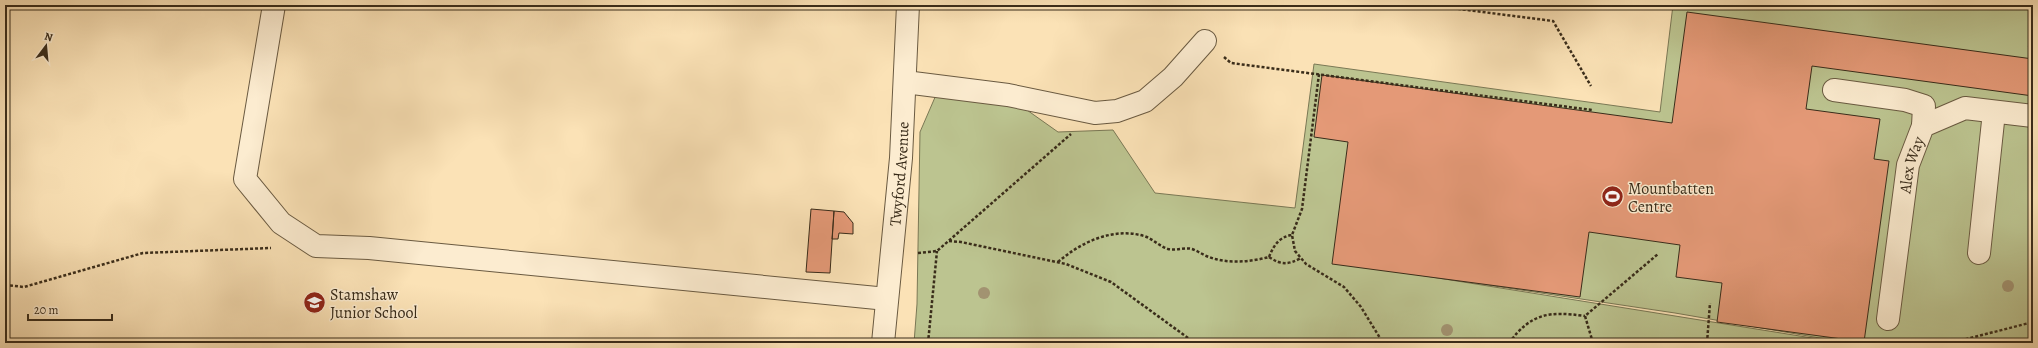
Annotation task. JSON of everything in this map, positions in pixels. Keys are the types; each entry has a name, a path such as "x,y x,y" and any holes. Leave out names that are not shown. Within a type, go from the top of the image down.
{"street":[{"path":"274,5 245,179 281,223 316,246 369,248 887,299"},
{"name":"Twyford Avenue","path":"883,343 901,158 908,5"},
{"path":"905,82 1008,95 1095,113 1117,111 1145,101 1173,77 1205,41"},
{"path":"1834,90 1905,100 1924,106 1923,126"},
{"name":"Alex Way","path":"1888,319 1908,165 1923,126 1965,108 2033,116"},
{"path":"1979,253 1994,112"}],"path":[{"path":"1428,5 1552,21 1591,86"},
{"path":"2032,20 2029,48 2033,48"},
{"path":"1205,41 1231,63 1592,110"},
{"path":"1319,74 1302,209 1292,235 1295,251 1306,264 1344,287 1361,307 1380,338 1381,343"},
{"path":"910,253 937,251 1095,113"},
{"path":"1058,262 1074,249 1102,237 1122,232 1145,236 1170,250 1191,249 1210,257 1225,261 1269,257 1277,262 1287,265 1301,258"},
{"path":"1269,257 1274,246 1283,236 1292,235"},
{"path":"949,241 961,242 1058,262 1111,282 1195,343"},
{"path":"5,285 24,288 143,253 276,248"},
{"path":"928,343 937,251"},
{"path":"1509,343 1517,332 1537,317 1566,313 1585,316 1658,254"},
{"path":"1707,343 1710,303"},
{"path":"1585,316 1593,343"},
{"path":"1951,343 2033,322"}],"green space":[{"name":"Mountbatten Centre","path":"1673,5 2033,5 2033,343 914,343 917,304 920,132 936,95 1017,103 1058,132 1113,130 1155,193 1295,208 1314,64 1660,112","holes":["1407,273 1675,313 1837,342"]}],"building":[{"name":"Mountbatten Centre","path":"1687,12 2033,59 2033,96 1812,66 1806,109 1880,119 1874,159 1889,161 1864,342 1717,322 1722,283 1676,277 1680,245 1589,232 1580,297 1332,264 1348,142 1314,137 1322,75 1672,123"},
{"path":"811,209 834,211 830,273 806,272"},
{"path":"834,211 844,212 853,223 853,234 839,233 838,239 832,239"}],"place":[{"name":"Mountbatten Centre","path":"1612,197"},
{"name":"Stamshaw Junior School","path":"315,303"}]}
